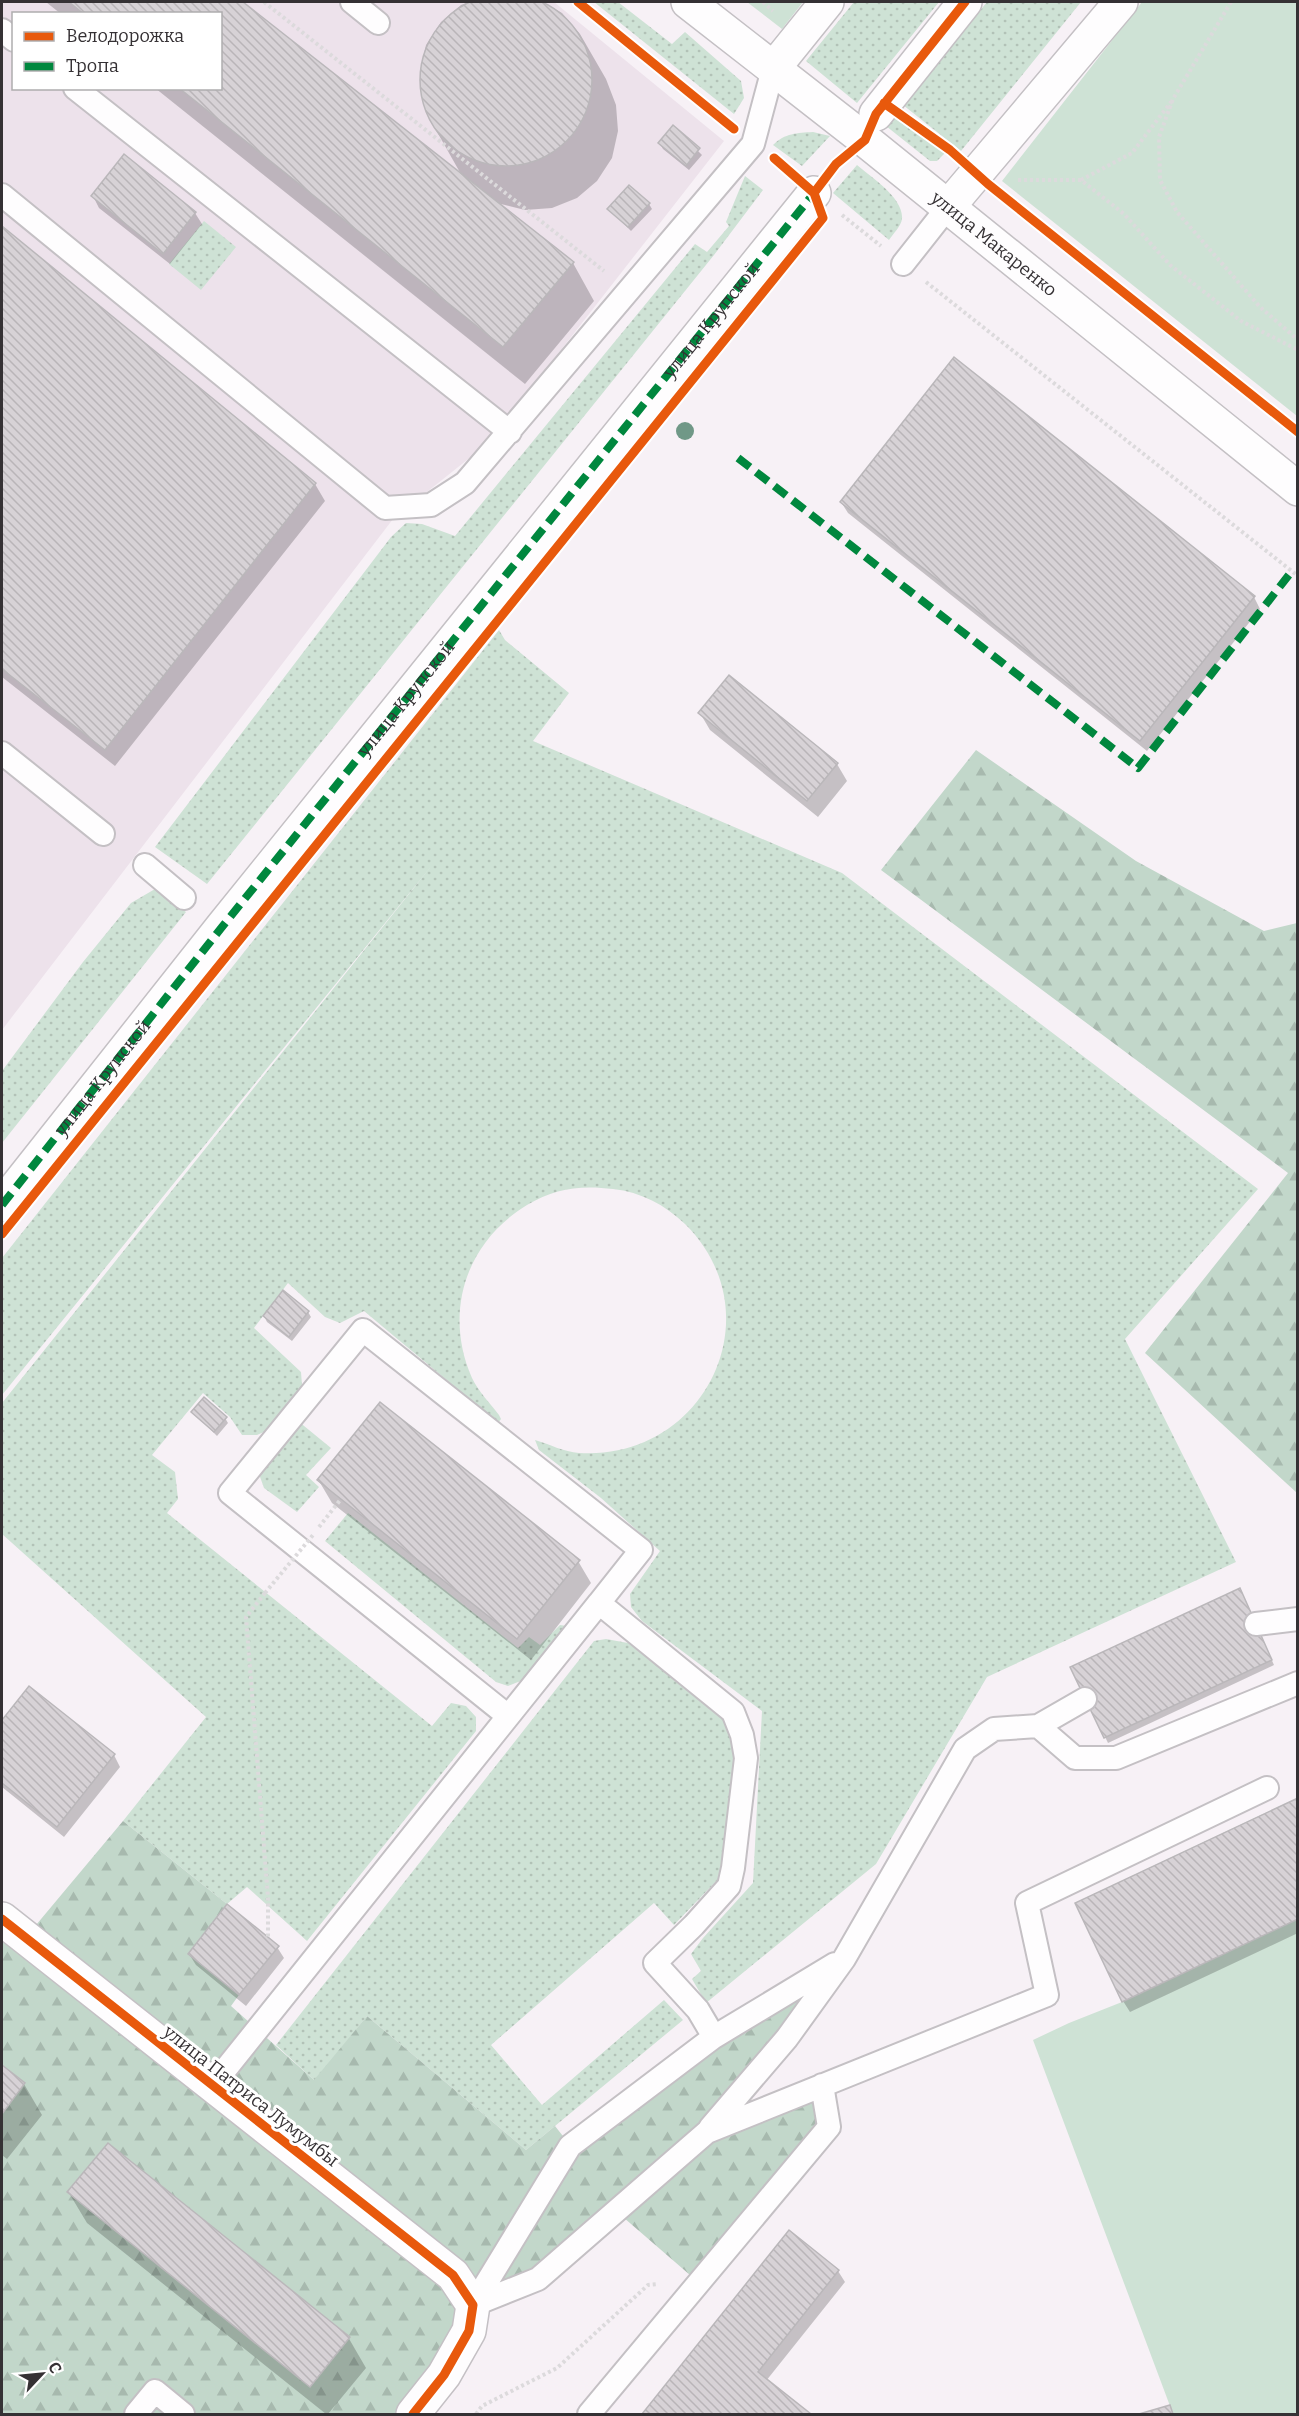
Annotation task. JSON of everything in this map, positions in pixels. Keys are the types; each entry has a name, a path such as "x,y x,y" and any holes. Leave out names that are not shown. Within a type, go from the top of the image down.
{"street":[{"name":"улица Макаренко","path":"688,2 948,207 1298,489"},
{"path":"773,69 827,2"},
{"path":"876,114 965,2"},
{"path":"948,207 982,179 1121,2"},
{"name":"улица Крупской","path":"2,1205 222,927 814,193"},
{"name":"улица Патриса Лумумбы","path":"2,1919 453,2275 473,2305"},
{"path":"412,2415 444,2375 469,2331 473,2305"}],"lane":[{"path":"352,2 378,23"},
{"path":"2,195 385,508 431,505 465,483 753,144 773,69"},
{"path":"78,90 510,432"},
{"path":"903,264 948,207"},
{"path":"2,753 103,834"},
{"path":"145,866 184,898"},
{"path":"212,2086 599,1603 640,1550 363,1330 230,1493 508,1716"},
{"path":"599,1603 733,1712 742,1735 746,1758 729,1886 655,1963 698,2010 714,2037"},
{"path":"1256,1624 1298,1619"},
{"path":"1038,1726 1075,1758 1116,1758 1298,1683"},
{"path":"473,2305 538,2279 706,2132 787,2038 844,1959 965,1749 994,1729 1038,1726 1085,1699"},
{"path":"706,2132 1047,1995 1027,1903 1268,1788"},
{"path":"473,2305 570,2146 714,2037 844,1959"},
{"path":"589,2415 829,2127 822,2085"},
{"path":"136,2415 155,2391 183,2415"}],"path":[{"path":"264,2 629,291"},
{"path":"578,2 734,129"},
{"path":"982,179 1081,180 1132,153 1173,99 1231,2"},
{"path":"1173,99 1159,137 1160,180 1177,212 1260,307 1298,340"},
{"path":"1081,180 1124,214 1178,272 1241,321 1298,350"},
{"path":"814,193 1298,576"},
{"path":"268,1938 268,1898 246,1617 341,1499"},
{"path":"476,2415 482,2406 557,2368 648,2286 703,2278"}],"shaded area":[{"path":"2,2 554,2 724,141 550,364 472,456 393,519 2,1030"}],"green space":[{"path":"594,2 618,2 672,44 685,32 741,81 744,98 734,114"},
{"path":"747,2 803,2 782,29"},
{"path":"854,2 939,2 857,103 806,61"},
{"path":"987,2 1081,2 961,151 903,105"},
{"path":"1142,2 1297,2 1297,416 1002,181"},
{"path":"895,114 945,153 937,161 930,161 886,126"},
{"path":"813,132 830,136 802,166 773,145 796,133"},
{"path":"857,165 886,189 898,203 902,219 889,240 833,193"},
{"path":"745,176 763,190 714,255 207,884 155,847 391,537 406,523 422,524 455,536 695,244 707,252 729,226 726,222"},
{"path":"204,221 236,247 201,290 169,264"},
{"path":"499,630 505,640 569,693 533,741 842,873 1258,1189 1125,1339 1236,1562 987,1677 876,1864 706,2003 692,1979 701,1971 691,1954 753,1883 762,1711 642,1621 631,1607 630,1594 660,1551 601,1498 539,1450 535,1440 562,1450 579,1453 623,1449 662,1433 692,1408 713,1375 725,1338 725,1299 712,1260 685,1224 669,1211 652,1200 633,1193 590,1187 569,1189 537,1199 527,1205 506,1220 489,1238 475,1259 466,1281 461,1304 460,1328 464,1353 472,1378 499,1415 501,1419 498,1423 364,1311 340,1323 325,1317 288,1283 254,1328 301,1372 302,1385 297,1400 273,1428 257,1435 242,1435 230,1417 203,1393 152,1455 175,1472 178,1499 167,1513 432,1726 451,1703 466,1706 476,1717 476,1731 307,1941 247,1887 227,1904 123,1821 206,1717 2,1534 2,1403 433,864 2,1395 2,1258"},
{"path":"976,750 1136,861 1264,931 1297,923 1297,1493 1145,1353 1288,1173 881,870"},
{"path":"155,889 186,912 2,1143 2,1071 83,962 131,903"},
{"path":"298,1421 331,1448 306,1475 319,1487 297,1512 264,1488 259,1474"},
{"path":"348,1513 518,1648 529,1637 540,1645 560,1625 567,1626 523,1680 508,1686 496,1682 325,1541"},
{"path":"606,1639 628,1643 720,1713 735,1737 726,1871 674,1925 654,1903 491,2045 542,2105 664,2000 683,2020 526,2150 367,2016 315,2081 276,2045 594,1641"},
{"path":"1297,1798 1297,2414 1173,2414 1033,2040 1122,2002 1075,1903"},
{"path":"123,1821 227,1904 188,1954 239,1995 231,2006 314,2080 367,2016 526,2150 555,2126 570,2145 844,1959 708,2130 816,2088 829,2127 690,2275 616,2211 538,2279 473,2305 413,2414 2,2414 2,2114 25,2083 2,2065 2,1919 26,1937","holes":["108,2143 349,2336 310,2386 68,2193"]}],"building":[{"path":"479,-1 533,-1 554,9 567,19 577,32 590,63 592,80 590,97 577,128 567,141 554,151 523,164 506,166 489,164 458,151 445,141 435,128 422,97 420,80 422,63 435,32 445,19 458,9"},
{"path":"69,2 243,2 574,262 503,347 182,90 222,90 222,12 82,12"},
{"path":"673,125 700,148 686,166 658,143"},
{"path":"124,154 196,212 163,254 91,196"},
{"path":"629,185 650,203 628,227 607,209"},
{"path":"2,226 316,483 105,750 2,669"},
{"path":"954,357 1255,596 1140,741 840,502"},
{"path":"729,675 838,763 807,801 698,713"},
{"path":"283,1290 309,1311 289,1337 263,1316"},
{"path":"204,1397 227,1417 214,1432 191,1412"},
{"path":"380,1402 580,1560 517,1639 317,1480"},
{"path":"1240,1588 1272,1660 1104,1738 1070,1667"},
{"path":"29,1686 115,1754 57,1827 2,1783 2,1720"},
{"path":"1298,1798 1298,1919 1122,2002 1075,1903"},
{"path":"227,1904 279,1946 239,1995 188,1954"},
{"path":"2,2065 25,2083 2,2114"},
{"path":"108,2143 350,2337 310,2387 67,2192"},
{"path":"789,2230 839,2270 758,2372 811,2414 642,2414"},
{"path":"1170,2405 1173,2414 1139,2414"}],"marked path":[{"path":"2,1205 222,927 814,193"},
{"path":"738,458 1138,768 1292,571"}],"cycle path":[{"path":"578,2 734,129"},
{"path":"814,193 836,164 865,140 876,114 965,2"},
{"path":"884,103 950,150 988,184 1298,432"},
{"path":"2,1234 823,218 814,193 774,158"},
{"path":"2,1919 453,2275 473,2305 469,2331 444,2375 413,2414"}]}
